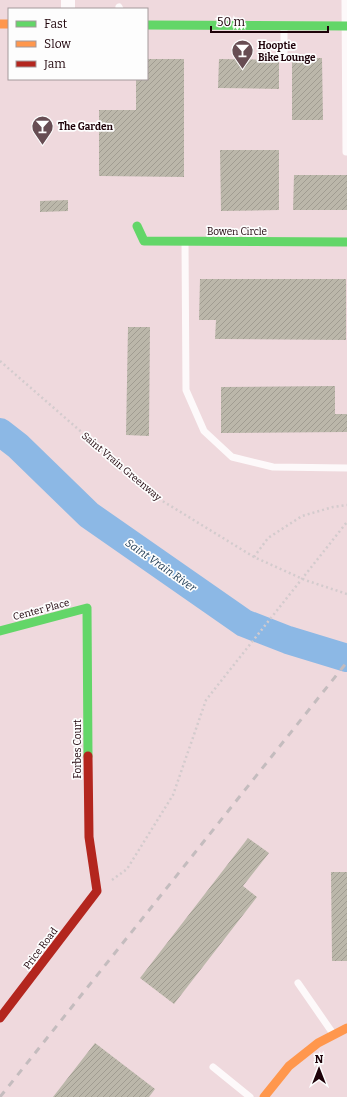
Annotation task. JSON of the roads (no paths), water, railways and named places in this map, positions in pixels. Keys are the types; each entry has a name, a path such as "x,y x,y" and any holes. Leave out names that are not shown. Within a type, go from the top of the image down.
{"street":[{"path":"148,25 346,26"},
{"name":"Bowen Circle","path":"137,226 144,241 347,242"},
{"name":"Center Place","path":"0,632 87,608"},
{"name":"Forbes Court","path":"87,608 89,837 97,891"},
{"name":"Price Road","path":"0,1018 97,891"},
{"path":"264,1097 290,1066 318,1043 347,1028"}],"lane":[{"path":"344,0 346,26 346,152"},
{"path":"284,26 284,58"},
{"path":"185,242 186,390 204,431 232,456 253,462 273,467 347,468"},
{"path":"298,983 334,1035"},
{"path":"213,1067 250,1097"}],"waterway":[{"name":"Saint Vrain River","path":"0,432 18,446 89,515 244,623 288,640 347,658"}],"railway":[{"path":"0,1097 347,662"}],"place":[{"name":"Hooptie Bike Lounge","path":"242,70"},
{"name":"The Garden","path":"42,146"}]}
